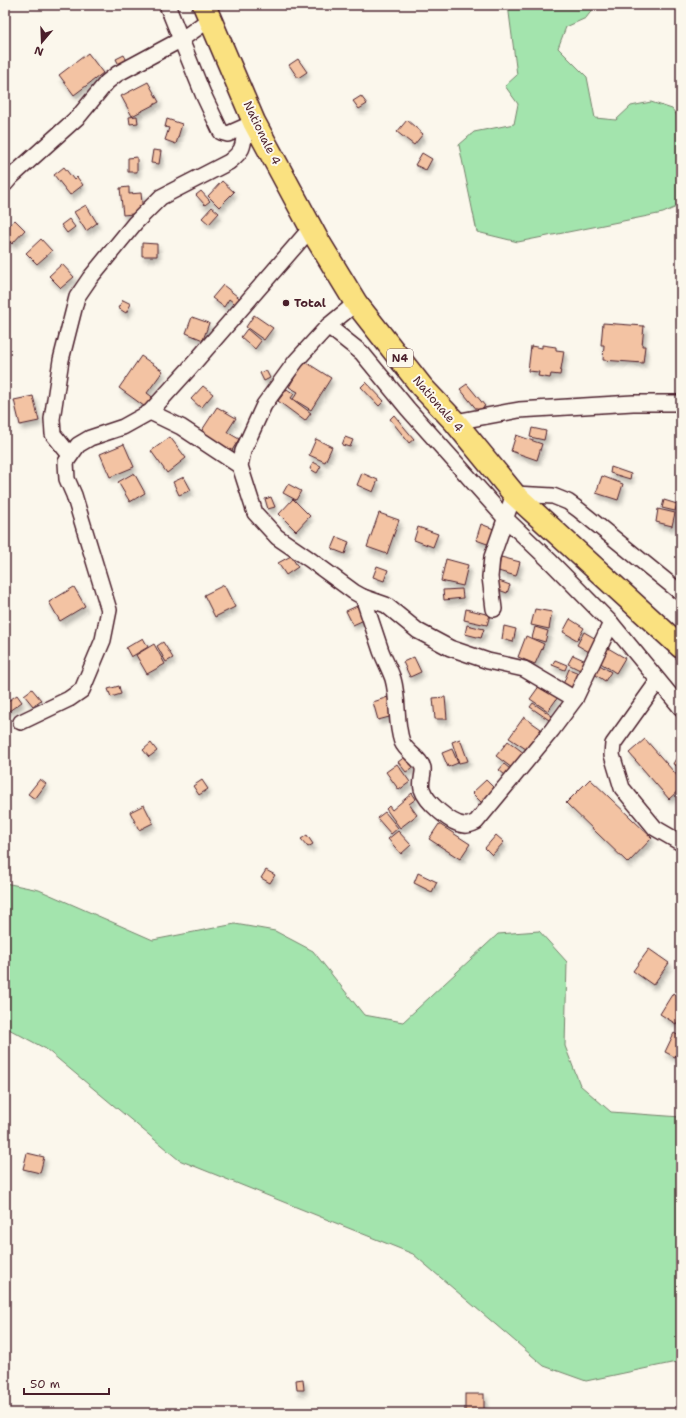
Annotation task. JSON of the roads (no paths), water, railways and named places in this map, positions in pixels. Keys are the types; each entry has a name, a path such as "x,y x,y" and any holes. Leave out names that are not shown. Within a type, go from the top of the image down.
{"highway":[{"name":"Nationale 4","path":"207,12 250,124 356,303 422,387 454,422 514,494 681,648"}],"street":[{"path":"167,5 203,94 221,132 228,134 250,124"},
{"path":"5,184 10,177 79,116 107,82 117,74 182,40 207,12"},
{"path":"70,456 53,434 52,419 61,360 77,297 90,278 135,223 161,197 229,162 239,154 243,148 250,124"},
{"path":"21,722 69,699 82,690 103,640 106,629 109,610 74,495 67,479 66,462 78,445 90,438 123,427 150,412 311,228"},
{"path":"356,303 328,326 296,361 264,405 243,451 240,466 255,513 276,537 309,559 336,580 363,597 386,605 418,631 450,648 488,661 524,670 575,699"},
{"path":"328,326 362,353 408,409 505,518 611,623 681,708"},
{"path":"454,422 519,410 633,403 681,403"},
{"path":"150,412 181,427 240,466"},
{"path":"494,609 490,577 492,557 514,494 553,496 568,502 681,593"},
{"path":"363,597 381,652 393,678 396,693 397,716 402,743 424,768 421,783 422,791 436,809 459,824 467,826 476,822 552,730 575,699 611,623"},
{"path":"658,681 613,744 612,755 622,788 655,828 681,844"}],"place":[{"name":"Total","path":"286,303"}]}
